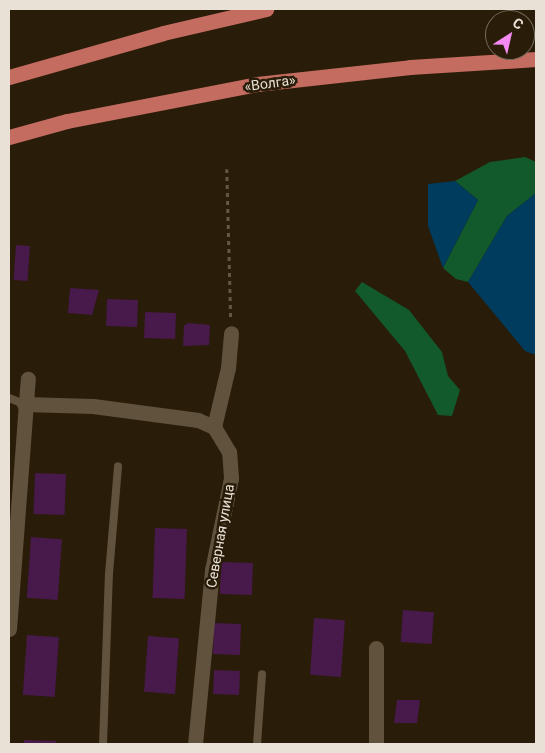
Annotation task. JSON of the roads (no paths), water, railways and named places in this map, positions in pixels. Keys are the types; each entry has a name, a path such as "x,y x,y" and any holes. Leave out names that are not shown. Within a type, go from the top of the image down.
{"highway":[{"path":"9,77 163,32 266,9"},
{"name":"«Волга»","path":"9,137 67,121 257,84 487,60"}],"street":[{"path":"24,404 93,406 198,420 214,427 228,368 231,333"},
{"path":"9,629 24,404 28,379"},
{"name":"Северная улица","path":"195,744 212,570 231,478 229,452 214,427"},
{"path":"376,648 376,744"}],"lane":[{"path":"9,398 24,404"},
{"path":"103,744 109,574 118,466"},
{"path":"258,744 262,674"}],"water":[{"path":"455,181 478,200 443,268 428,226 428,184"},
{"path":"536,193 536,355 525,351 468,282 507,216"}]}
